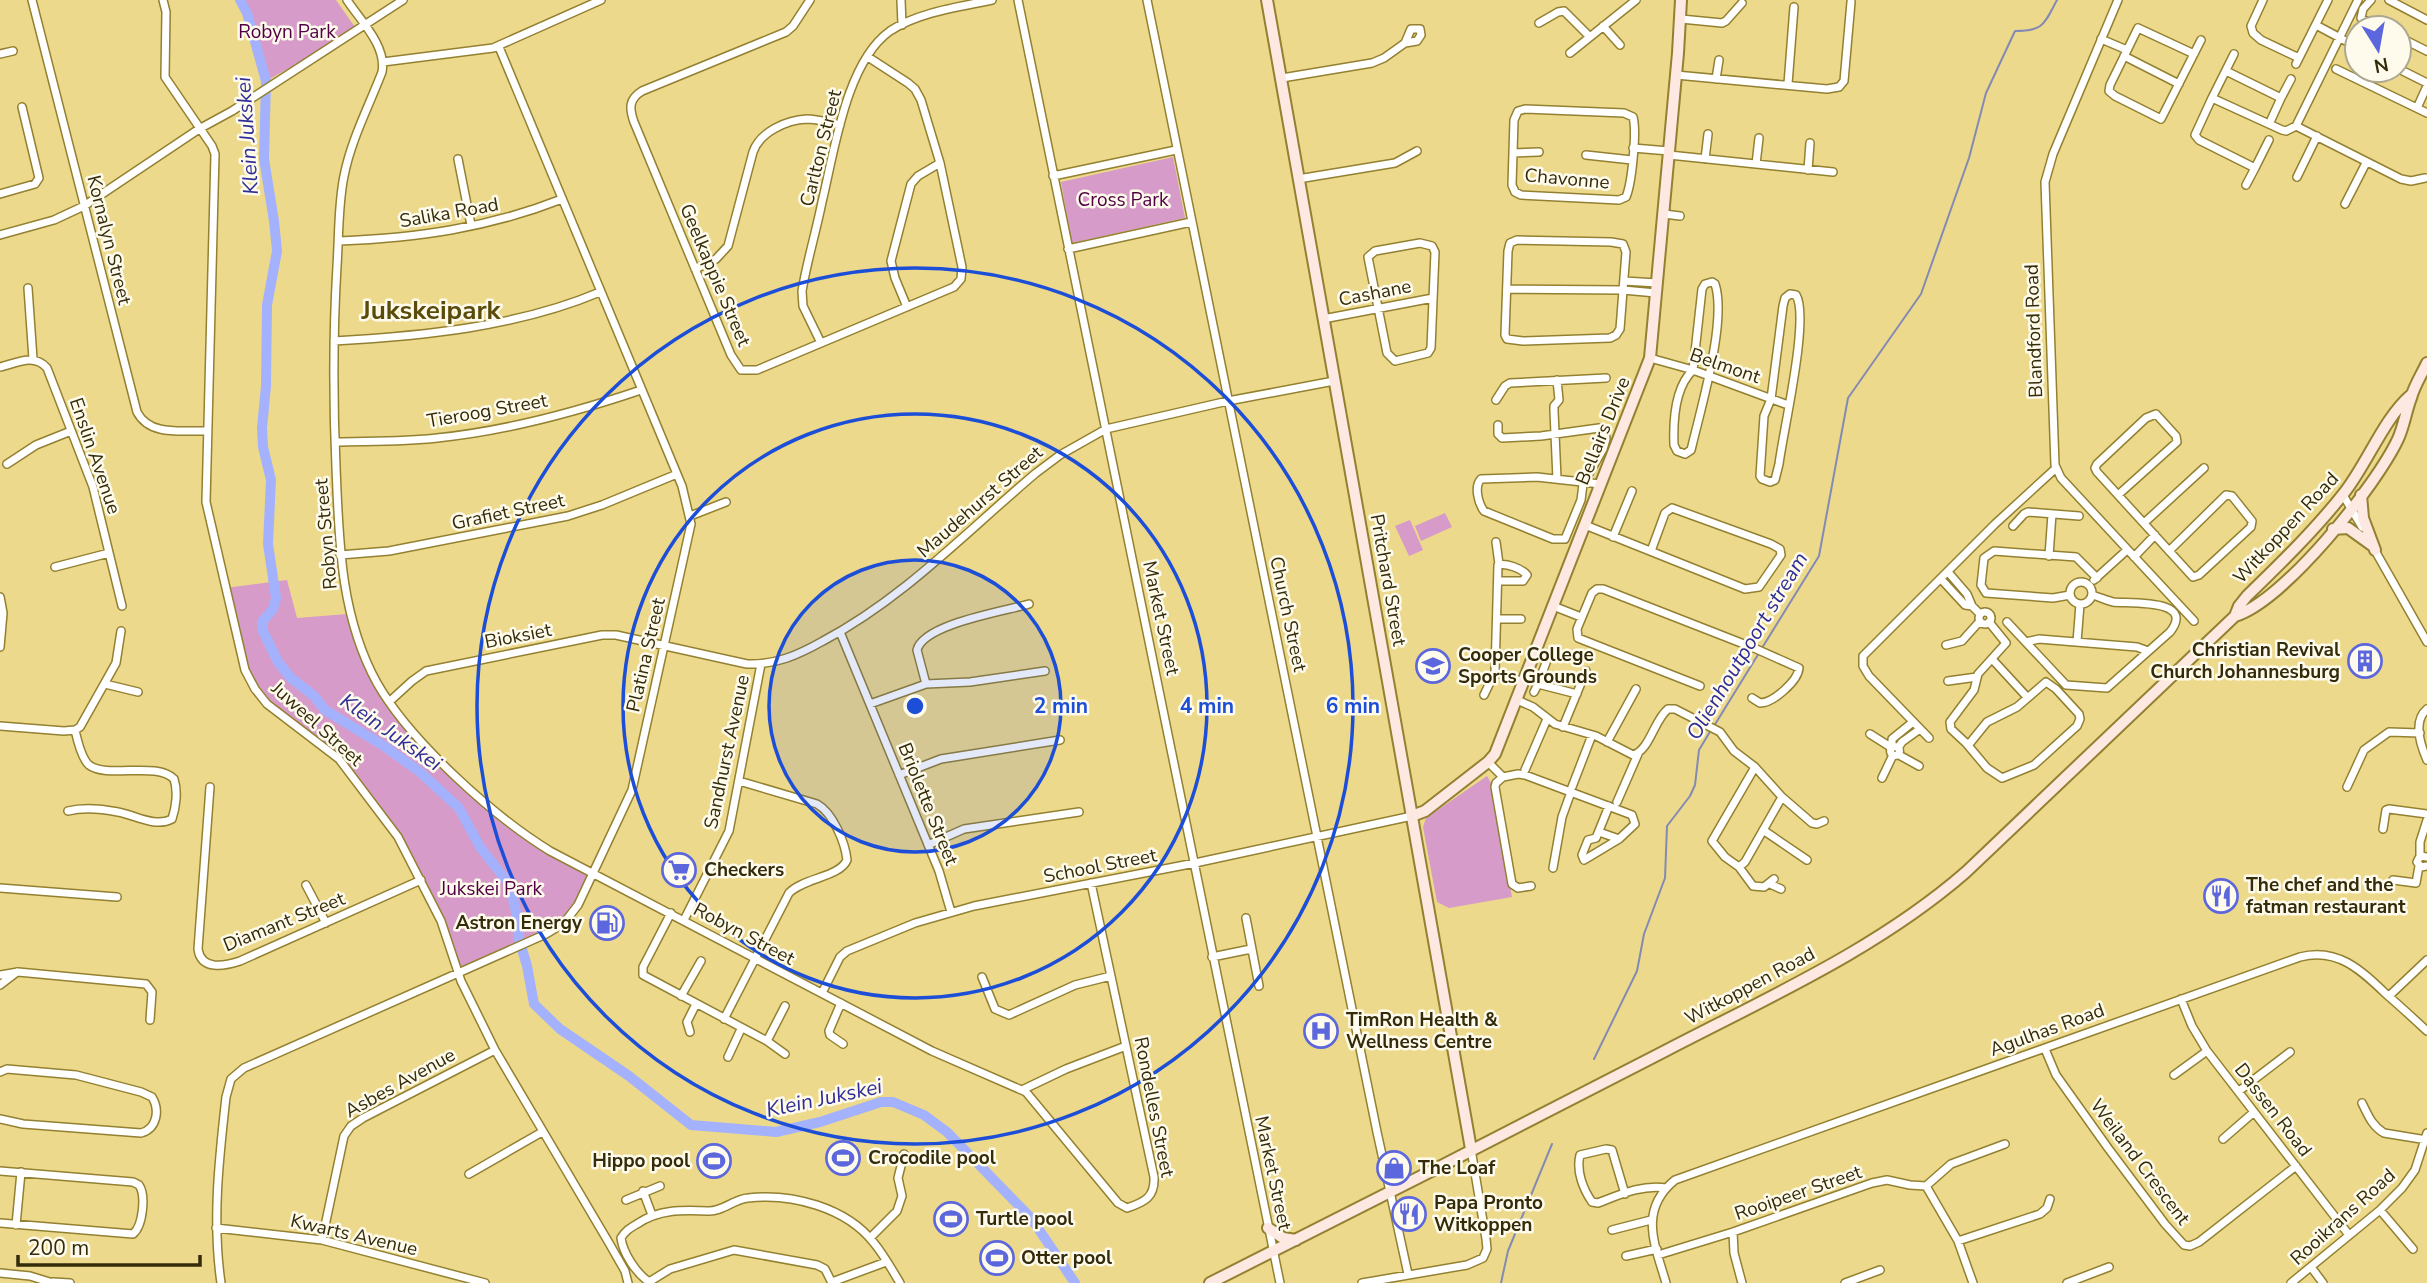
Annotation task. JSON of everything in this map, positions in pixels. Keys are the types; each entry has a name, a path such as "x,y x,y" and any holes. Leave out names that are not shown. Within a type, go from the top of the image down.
{"street":[{"name":"Kornalyn Street","path":"32,0 139,416 146,424 156,429 207,431"},
{"name":"Juweel Street","path":"163,0 166,17 165,77 212,146 216,163 206,492 208,515 249,679 267,704 324,746 348,770 395,831 442,925 458,973 495,1051 620,1262 628,1283"},
{"path":"347,0 380,50 383,62 499,47 601,0"},
{"path":"0,234 54,220 84,206 403,0"},
{"name":"Geelkappie Street","path":"810,0 786,32 642,92 631,102 631,114 738,369 753,371 954,287 960,281 962,271 940,163"},
{"path":"901,0 902,25"},
{"name":"Carlton Street","path":"821,342 803,306 802,291 840,125 851,89 882,38 902,25 937,12 992,0"},
{"name":"Market Street","path":"1018,0 1280,1283"},
{"name":"Church Street","path":"1147,0 1408,1274"},
{"name":"Pritchard Street","path":"1267,0 1487,1249 1483,1258 1475,1263 1408,1274"},
{"path":"1570,53 1636,0"},
{"name":"Bellairs Drive","path":"1412,816 1425,811 1495,754 1650,358 1681,0"},
{"name":"Blandford Road","path":"2055,469 2045,182 2053,154 2118,0"},
{"path":"2263,0 2251,26 2253,33 2298,61 2328,0"},
{"path":"2212,98 2282,130 2286,131 2295,126 2358,0"},
{"path":"2389,0 2427,20"},
{"path":"1676,75 1827,89 1842,84 1850,2"},
{"path":"1681,19 1722,23 1742,3"},
{"path":"1788,84 1794,7"},
{"path":"1539,23 1564,11 1589,36"},
{"path":"2316,25 2343,40"},
{"path":"1602,26 1620,45"},
{"path":"2194,54 2140,28 2137,29 2109,91 2147,113 2162,118 2202,40"},
{"path":"2101,39 2179,84"},
{"path":"1282,79 1372,63 1405,43"},
{"name":"Platina Street","path":"215,1228 225,1107 231,1079 244,1068 559,927 570,917 629,799 685,555 690,516 677,474 499,47"},
{"path":"0,54 13,51"},
{"path":"2234,54 2196,130 2196,137 2255,168"},
{"path":"868,57 908,83 918,93 940,163 918,176 911,184 892,257 892,268 907,307"},
{"path":"1716,79 1719,60"},
{"name":"Robyn Street","path":"383,62 347,164 342,187 334,341 335,442 340,555 345,591 373,675 389,702 431,750 500,816 543,847 932,1051 971,1070 1023,1090"},
{"path":"2336,69 2427,113"},
{"path":"2226,71 2281,98"},
{"path":"2271,120 2291,79"},
{"path":"2417,108 2427,84"},
{"path":"0,194 35,184 39,178 22,107"},
{"name":"Chavonne","path":"1525,108 1628,114 1633,117 1633,148 1628,195 1622,199 1521,195 1513,187 1515,116 1525,108"},
{"path":"695,269 716,259 728,246 753,152 759,139 771,131 801,120 810,119 840,125"},
{"path":"2295,126 2366,163 2406,180 2426,179"},
{"path":"1705,159 1708,134"},
{"path":"2297,177 2317,136"},
{"path":"1756,164 1759,138"},
{"path":"2246,185 2269,140"},
{"path":"1808,170 1810,143"},
{"path":"1633,148 1705,159 1833,172"},
{"path":"1054,176 1176,150"},
{"path":"1298,179 1395,163 1416,151"},
{"path":"1513,153 1539,152"},
{"path":"1586,155 1632,160"},
{"path":"458,159 471,225"},
{"path":"2345,204 2366,163"},
{"name":"Salika Road","path":"339,241 414,237 521,215 562,199"},
{"path":"1664,214 1680,216"},
{"path":"1069,249 1191,222"},
{"path":"1514,240 1623,244 1626,253 1620,329 1615,336 1508,340 1504,335 1507,289 1508,251 1514,240"},
{"path":"1420,243 1432,246 1435,252 1433,298 1432,345 1429,352 1396,361 1387,353 1368,259 1370,254 1420,243"},
{"path":"1624,281 1656,288"},
{"path":"1712,282 1717,288 1719,302 1709,376 1692,446 1688,453 1681,453 1675,448 1674,441 1679,396 1684,379 1693,370 1702,289 1705,284 1712,282"},
{"path":"0,368 33,359 28,288"},
{"path":"1507,289 1656,288"},
{"path":"334,341 428,335 556,308 600,292"},
{"path":"1796,295 1801,313 1796,364 1779,464 1775,480 1770,482 1762,479 1759,474 1764,416 1771,399 1783,306 1787,296 1796,295"},
{"name":"Cashane","path":"1323,319 1433,298"},
{"name":"Belmont","path":"1650,358 1693,370 1788,405"},
{"name":"Enslin Avenue","path":"33,359 39,360 47,368 95,493 122,606"},
{"name":"Witkoppen Road","path":"1210,1283 1548,1112 1869,943 1929,902 1966,872 2235,616 2249,610 2277,588 2352,509 2398,439 2411,396 2427,363"},
{"path":"1496,400 1508,384 1606,377"},
{"path":"1557,479 1554,406 1560,395 1558,380"},
{"name":"Maudehurst Street","path":"664,646 738,662 761,664 792,657 840,632 893,598 1036,473 1060,455 1106,429 1228,401 1334,381"},
{"name":"Tieroog Street","path":"335,442 460,435 566,413 641,390"},
{"name":"Witkoppen Road","path":"2235,616 2247,596 2343,495 2399,406 2411,396"},
{"path":"2118,495 2177,442 2176,436 2156,414 2146,418 2095,467 2097,472 2169,551 2196,577 2251,527 2252,519 2232,496 2226,495 2169,551"},
{"path":"1498,425 1502,438 1599,428 1605,431 1606,439 1583,484 1582,496 1568,535 1562,540 1487,512 1480,503 1477,486 1480,479 1510,477 1557,479 1583,484 1600,484"},
{"path":"7,464 36,445 71,431"},
{"path":"2144,523 2204,468"},
{"path":"1929,738 1865,671 1863,656 2055,469 2194,621"},
{"name":"Grafiet Street","path":"340,555 389,551 568,516 677,474"},
{"path":"1613,537 1632,491"},
{"path":"2343,495 2427,642"},
{"path":"2361,495 2363,517 2374,548"},
{"path":"690,516 726,502"},
{"path":"1584,525 1749,590 1764,581 1781,555 1780,549 1771,544 1672,508 1665,513 1651,551"},
{"path":"2013,526 2026,513 2079,516"},
{"path":"2049,556 2052,514"},
{"path":"2333,529 2348,528 2374,548"},
{"path":"2134,557 2155,535"},
{"path":"1484,695 1495,672 1499,564 1496,541"},
{"path":"2089,585 2127,550"},
{"path":"2070,595 2053,598 1986,593 1982,588 1983,562 1990,551 2076,557 2097,578"},
{"path":"55,567 109,553"},
{"path":"1497,581 1523,581 1527,575 1519,569 1499,564"},
{"path":"1948,572 1967,594 1984,624 1989,622 2006,641 2005,646 1977,677 1974,690 1950,724 1951,729 1987,768 2000,778 2034,765 2077,726 2080,719 2079,714 2048,682 2017,707 1987,722 1971,742 1966,743"},
{"path":"1941,579 1965,605 1972,606"},
{"path":"2089,585 2082,582 2075,584 2070,595 2080,604 2088,601 2092,595"},
{"path":"2089,585 2092,595"},
{"path":"1700,686 1578,638 1577,629 1592,593 1597,589 1604,589 1795,665 1800,671 1794,680 1769,702 1760,703 1752,698"},
{"path":"2007,622 2066,685 2109,687 2174,627 2175,618 2173,612 2163,605 2113,602 2092,595"},
{"path":"0,597 3,613 0,647"},
{"path":"926,684 917,650 923,639 973,618 1029,604"},
{"path":"2077,642 2080,604"},
{"path":"1553,606 1581,617"},
{"path":"1945,645 1962,640 1980,618"},
{"path":"1497,619 1521,619"},
{"path":"0,726 75,730 83,723 117,659 121,631"},
{"name":"Briolette Street","path":"840,632 941,876 951,912"},
{"name":"Bioksiet","path":"389,702 426,671 530,649 607,635 664,646"},
{"path":"2026,642 2039,639 2077,642 2137,647 2148,652"},
{"path":"1992,659 2027,697"},
{"path":"1547,660 1536,688 1577,694"},
{"name":"Sandhurst Avenue","path":"684,920 726,838 761,664"},
{"path":"870,704 926,684 970,682 1045,671"},
{"path":"1563,727 1586,671"},
{"path":"1495,672 1524,682"},
{"path":"1948,681 1977,677"},
{"path":"105,684 138,692"},
{"path":"1607,742 1636,689"},
{"path":"1517,700 1563,727 1592,735 1630,754 1638,754"},
{"path":"1617,802 1638,754 1662,714 1668,709 1675,709 1717,730 1736,753 1755,767 1812,823 1824,821"},
{"path":"2427,709 2420,718 2420,744 2427,760"},
{"path":"1525,770 1547,719"},
{"path":"1896,751 1892,739 1913,722"},
{"path":"2420,732 2427,722"},
{"path":"1882,778 1902,742 1920,729"},
{"path":"68,811 116,811 138,819 167,822 174,814 174,779 165,773 90,766 84,758 75,730"},
{"path":"2347,787 2364,750 2389,732 2420,732"},
{"path":"1870,734 1919,766"},
{"path":"1553,868 1562,817 1592,735"},
{"path":"899,775 941,759 1060,740"},
{"path":"1488,762 1503,777"},
{"path":"1755,767 1712,839 1753,886 1759,887 1772,881 1781,889"},
{"path":"1531,886 1518,888 1512,884 1496,783 1503,777 1525,775 1572,790 1609,806 1634,817 1633,827 1619,839 1583,859 1588,840 1595,839 1609,806"},
{"path":"724,1019 791,891 841,868 848,859 833,820 825,808 739,781"},
{"name":"Diamant Street","path":"210,788 198,949 202,961 212,965 233,963 421,880"},
{"path":"1739,867 1745,862 1783,797"},
{"path":"2383,829 2386,810 2389,808 2427,814"},
{"path":"928,845 964,829 1079,812"},
{"name":"School Street","path":"822,993 840,957 847,951 915,923 951,912 1412,816"},
{"path":"2393,880 2416,883 2423,866 2417,860 2424,856 2420,842 2427,820"},
{"path":"1763,830 1807,860"},
{"path":"1599,832 1619,839"},
{"name":"Rondelles Street","path":"1023,1090 1118,1203 1125,1208 1131,1207 1150,1196 1155,1188 1154,1177 1091,883"},
{"path":"306,885 326,923"},
{"path":"0,888 117,897"},
{"path":"671,914 642,971 645,976 767,1041 785,1054"},
{"path":"1246,918 1259,986"},
{"path":"1212,957 1251,949"},
{"name":"Agulhas Road","path":"1664,1190 1677,1179 2300,957 2319,953 2348,962 2427,1031"},
{"path":"2389,996 2427,960"},
{"path":"681,996 701,961"},
{"path":"2420,968 2427,974"},
{"path":"0,975 18,972 146,984 152,992 150,1020"},
{"path":"0,985 18,972"},
{"path":"982,977 995,1009 1009,1015 1075,985 1111,976"},
{"name":"Dassen Road","path":"2181,999 2192,1026 2207,1051 2349,1235"},
{"path":"841,1003 829,1031 830,1035 843,1044"},
{"path":"690,1031 687,1022 696,1004"},
{"path":"767,1041 785,1006"},
{"path":"728,1057 741,1029"},
{"path":"1023,1090 1066,1069 1126,1046"},
{"name":"Weiland Crescent","path":"2045,1049 2063,1085 2165,1224 2184,1245 2190,1246 2199,1242 2296,1166"},
{"name":"Asbes Avenue","path":"323,1240 344,1136 348,1128 495,1051"},
{"path":"2174,1074 2207,1051"},
{"path":"2239,1091 2290,1052"},
{"path":"0,1072 8,1069 76,1075 141,1091 152,1097 156,1107 153,1126 141,1133 23,1124 0,1119"},
{"path":"2362,1103 2374,1126 2384,1133 2426,1137"},
{"path":"2223,1139 2254,1112"},
{"path":"469,1174 542,1132"},
{"name":"Rooikrans Road","path":"2291,1283 2380,1210 2412,1175 2426,1137"},
{"path":"1973,1283 1958,1241 1926,1186 1951,1164 2005,1144"},
{"path":"1625,1194 1612,1150 1580,1155 1578,1163 1583,1189 1592,1202 1598,1203 1655,1186 1664,1190 1655,1205 1651,1220 1666,1283"},
{"path":"870,1238 893,1215 902,1196 898,1178 904,1154"},
{"path":"0,1171 133,1182 139,1185 143,1193 139,1227 133,1234 0,1223"},
{"path":"16,1225 21,1172"},
{"name":"Rooipeer Street","path":"1626,1256 1658,1252 1733,1232 1872,1183 1887,1180 1926,1186"},
{"path":"626,1200 660,1186"},
{"path":"643,1191 652,1214"},
{"path":"887,1262 832,1282 825,1269 817,1265 734,1250 673,1268 649,1282 639,1273 623,1247 622,1236 652,1214 684,1209 712,1211 743,1198 767,1197 800,1202 828,1210 850,1221 870,1238 887,1262 900,1283"},
{"path":"1958,1241 2040,1214 2047,1208 2050,1199"},
{"path":"2380,1210 2413,1250"},
{"path":"1612,1230 1651,1220"},
{"path":"215,1228 221,1283"},
{"name":"Kwarts Avenue","path":"215,1228 323,1240 485,1283"},
{"path":"1268,1228 1283,1238 1296,1240"},
{"path":"1733,1232 1734,1253 1742,1283"},
{"path":"2067,1283 2109,1267"},
{"path":"2311,1267 2323,1283"},
{"path":"1845,1283 1880,1270"},
{"path":"0,1273 70,1283"},
{"path":"1362,1283 1408,1274"}],"green space":[{"name":"Robyn Park","path":"240,0 336,0 357,30 266,81 247,13"},
{"name":"Cross Park","path":"1173,157 1185,218 1072,243 1061,182"},
{"path":"1445,513 1452,527 1421,541 1415,526"},
{"path":"1410,520 1423,550 1409,556 1395,526"},
{"name":"Jukskei Park","path":"287,580 297,618 347,614 375,683 440,764 498,819 543,850 592,876 564,924 457,973 420,881 391,828 353,777 278,712 246,673 225,588"},
{"path":"1487,776 1491,783 1512,897 1449,908 1437,902 1423,827 1426,818"}],"waterway":[{"name":"Klein Jukskei","path":"240,0 247,13 266,81 264,159 277,251 267,305 266,386 262,428 263,447 271,480 268,544 276,598 273,609 262,622 263,631 278,662 325,710 420,772 459,808 480,847 510,885 534,1004 560,1029 629,1076 691,1125 776,1132 820,1122 881,1102 893,1102 924,1115 947,1132 1031,1218 1075,1283"},
{"name":"Olienhoutpoort stream","path":"1762,648 1819,556 1848,398 1921,294 1969,158 1986,93 2015,31 2038,28 2057,0"},
{"name":"Olienhoutpoort stream","path":"1714,726 1759,653"},
{"name":"Olienhoutpoort stream","path":"1594,1059 1637,971 1644,934 1665,878 1667,826 1690,796 1695,785 1699,750 1711,730"},
{"name":"Olienhoutpoort stream","path":"1501,1283 1508,1251 1552,1144"}],"place":[{"name":"Christian Revival Church Johannesburg","path":"2365,661"},
{"name":"Cooper College Sports Grounds","path":"1433,666"},
{"name":"Checkers","path":"679,870"},
{"name":"The chef and the fatman restaurant","path":"2221,896"},
{"name":"Astron Energy","path":"607,923"},
{"name":"TimRon Health & Wellness Centre","path":"1321,1031"},
{"name":"Crocodile pool","path":"843,1158"},
{"name":"Hippo pool","path":"714,1161"},
{"name":"The Loaf","path":"1394,1168"},
{"name":"Papa Pronto Witkoppen","path":"1409,1214"},
{"name":"Turtle pool","path":"951,1219"},
{"name":"Otter pool","path":"997,1258"}],"district":[{"name":"Jukskeipark","path":"431,310"}]}
